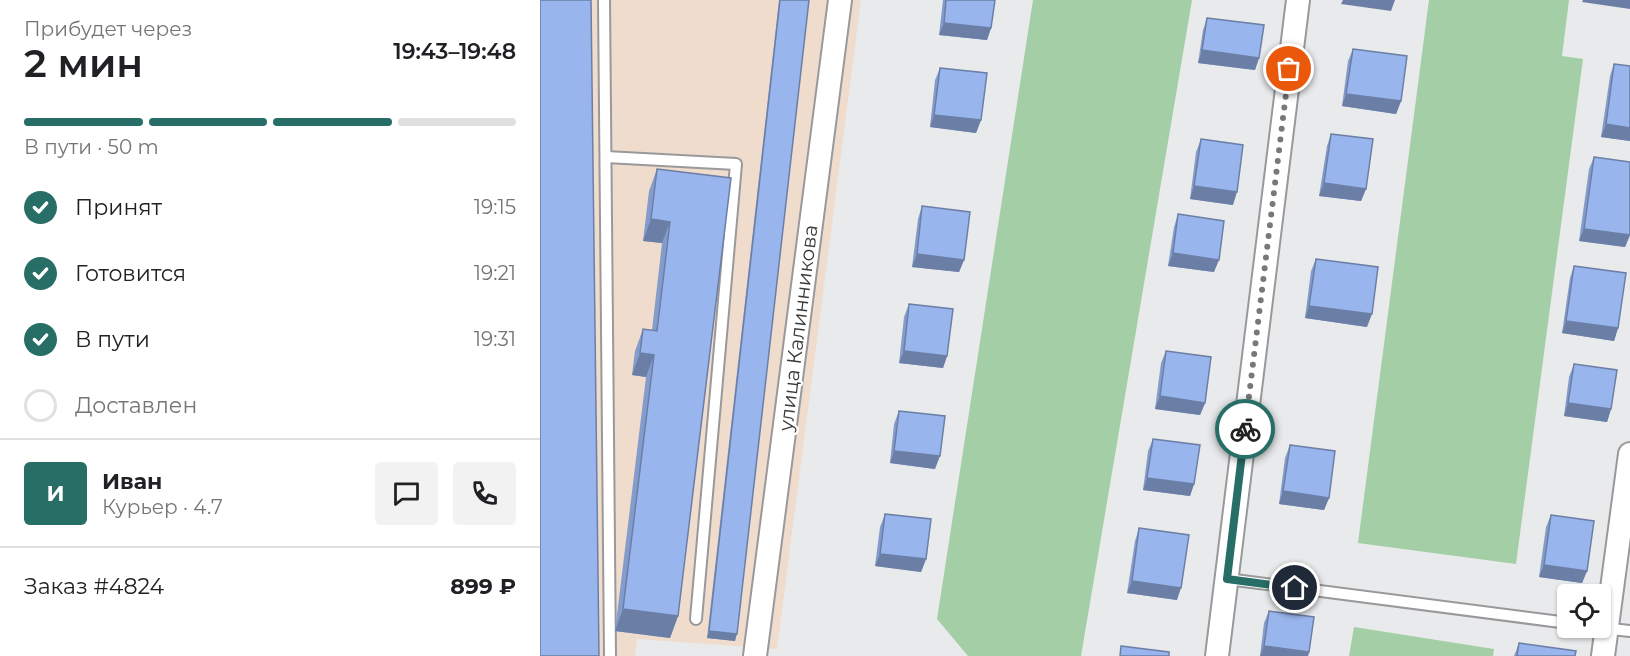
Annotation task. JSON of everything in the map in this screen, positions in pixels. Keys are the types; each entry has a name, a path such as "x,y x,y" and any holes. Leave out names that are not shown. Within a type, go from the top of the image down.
{"street":[{"name":"улица Калинникова","path":"755,656 840,0"},
{"path":"1217,656 1298,0"},
{"path":"1609,584 1630,454"},
{"path":"1602,638 1603,656"}],"lane":[{"path":"604,0 610,656"},
{"path":"606,157 736,164 696,619"},
{"path":"1227,579 1557,622"},
{"path":"1611,629 1630,631"}],"shaded area":[{"path":"540,0 861,0 777,649 637,639 635,656 540,656"}],"green space":[{"path":"1033,0 1192,0 1081,656 968,656 937,619"},
{"path":"1429,0 1569,0 1562,56 1583,59 1516,564 1358,543"},
{"path":"1354,627 1494,649 1493,656 1349,656"}],"building":[{"path":"540,0 591,0 599,656 540,656"},
{"path":"780,0 809,0 737,634 709,631"},
{"path":"946,0 995,0 991,28 944,23"},
{"path":"1207,18 1264,25 1259,58 1202,50"},
{"path":"1353,49 1407,56 1401,101 1346,94"},
{"path":"1614,64 1630,66 1630,128 1606,124"},
{"path":"940,68 987,73 981,120 934,115"},
{"path":"1331,134 1373,139 1366,189 1324,183"},
{"path":"1201,139 1243,145 1237,192 1194,186"},
{"path":"1594,157 1630,162 1630,235 1584,229"},
{"path":"657,169 731,178 678,616 623,609 654,355 640,353 643,329 657,331 670,222 651,219"},
{"path":"922,206 970,212 964,260 917,254"},
{"path":"1178,214 1224,221 1219,260 1173,253"},
{"path":"1316,259 1378,267 1372,314 1309,306"},
{"path":"1574,266 1626,273 1618,328 1566,321"},
{"path":"909,304 953,309 947,356 904,351"},
{"path":"1166,351 1211,357 1205,403 1160,396"},
{"path":"1574,364 1617,370 1611,409 1568,403"},
{"path":"899,411 945,416 940,456 894,451"},
{"path":"1153,439 1200,445 1194,484 1147,478"},
{"path":"1290,445 1335,451 1329,498 1283,491"},
{"path":"885,514 931,519 926,559 880,554"},
{"path":"1551,515 1594,521 1587,571 1544,565"},
{"path":"1139,528 1189,535 1181,588 1132,581"},
{"path":"1269,611 1314,617 1309,652 1264,646"},
{"path":"1519,643 1576,651 1575,656 1517,656"},
{"path":"1121,646 1169,652 1169,656 1120,656"}],"way so far":[{"path":"1245,429 1289,69"}],"route":[{"path":"1245,429 1227,579 1295,588"}]}
